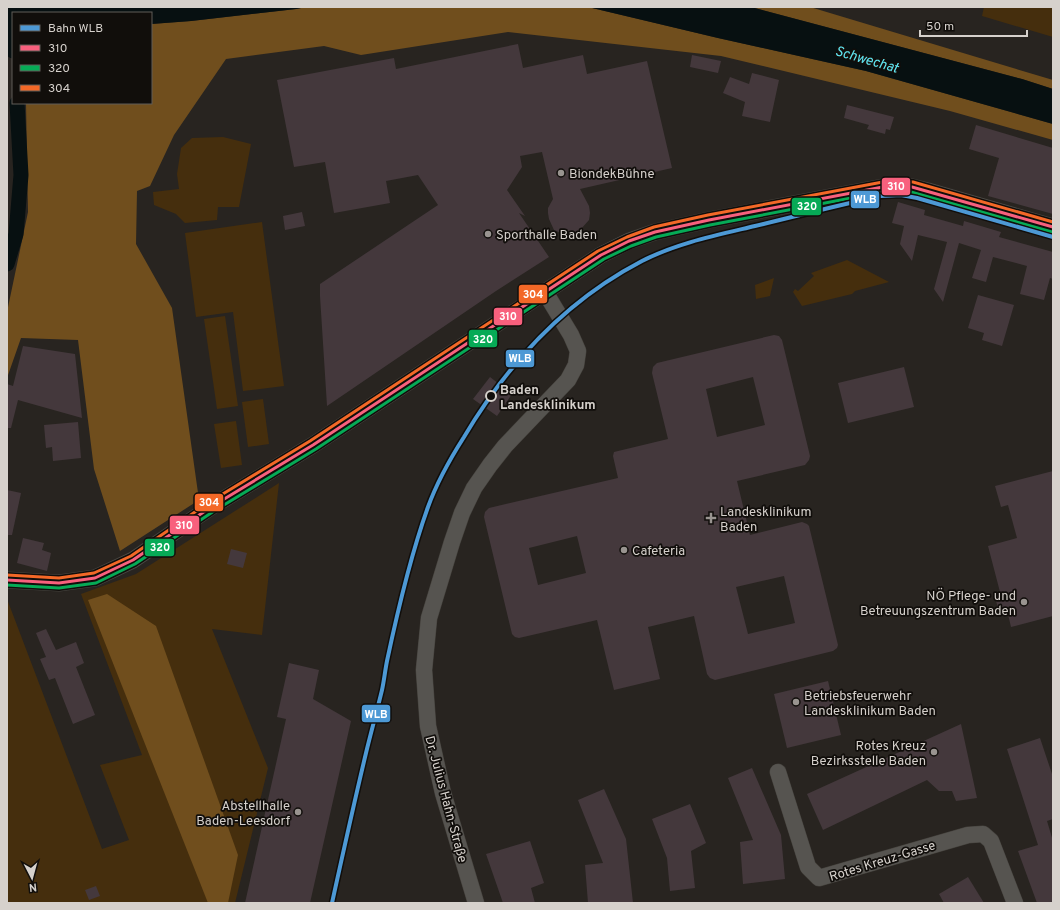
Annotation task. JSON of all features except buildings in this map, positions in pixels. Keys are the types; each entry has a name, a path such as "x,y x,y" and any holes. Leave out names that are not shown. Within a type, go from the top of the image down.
{"street":[{"path":"7,580 59,583 95,578 133,560 211,507 313,445 601,255 628,241 655,232 709,220 888,186 912,187 1053,226"},
{"name":"Dr. Julius Hahn-Straße","path":"476,903 443,793 428,726 424,670 429,618 462,513 474,488 505,446 568,380 576,365 578,351 571,335 545,292"},
{"name":"Rotes Kreuz-Gasse","path":"778,772 808,867 819,878 968,834 983,834 991,841 1014,903"}],"shaded area":[{"path":"306,7 588,7 866,71 1053,124 1053,140 950,111 721,56 508,32 361,55 324,46 226,59 174,135 150,186 137,191 136,244 172,308 199,500 120,551 94,469 78,340 21,338 7,378 7,312 28,212 26,104 152,104 152,24"},
{"path":"751,7 810,7 1053,80 1053,89 1022,79"},
{"path":"984,7 1053,7 1053,37 982,16"},
{"path":"223,137 251,144 239,207 218,207 217,220 185,223 176,214 154,205 153,192 179,189 177,174 181,148 192,138"},
{"path":"262,222 284,386 243,391 233,312 196,317 185,233"},
{"path":"847,260 889,282 855,291 852,294 802,306 793,292 795,289 798,291 814,276 811,273"},
{"path":"774,278 770,296 756,299 755,285"},
{"path":"225,316 238,406 217,409 204,319"},
{"path":"263,399 269,444 248,447 242,402"},
{"path":"236,421 242,465 221,468 214,424"},
{"path":"279,483 262,635 212,629 268,768 235,903 7,903 7,599 102,849 129,840 100,765 142,755 81,594 136,574"},
{"path":"107,594 156,626 238,855 228,903 208,903 88,600"}],"water":[{"path":"7,7 306,7 191,21 152,24 152,12 12,12 12,35 7,35"},
{"name":"Schwechat","path":"588,7 751,7 1022,79 1053,89 1053,124 866,71"}],"waterway":[{"path":"9,7 12,40"},
{"path":"7,264 16,234 21,175 17,104"}],"rail line":[{"name":"WLB","path":"332,903 382,690 400,603 410,564 432,498 454,454 481,410 519,359 563,315 614,277 642,261 669,249 712,236 881,196 901,195 917,198 1053,237"}],"transit line":[{"name":"304","path":"7,575 59,578 94,573 131,556 208,503 310,441 598,251 627,237 654,227 708,215 888,181 913,182 1053,222"},
{"name":"310","path":"7,580 59,583 95,578 133,560 211,507 313,445 601,255 629,241 655,232 709,220 888,186 912,187 1053,227"},
{"name":"320","path":"7,585 59,588 96,583 135,564 214,511 316,449 604,259 631,246 656,237 710,225 888,191 911,192 1052,232"}],"place":[{"name":"BiondekBühne","path":"561,173"},
{"name":"Sporthalle Baden","path":"488,234"},
{"name":"Baden Landesklinikum","path":"491,396"},
{"name":"Landesklinikum Baden","path":"711,518"},
{"name":"Cafeteria","path":"624,550"},
{"name":"NÖ Pflege- und Betreuungszentrum Baden","path":"1024,602"},
{"name":"Betriebsfeuerwehr Landesklinikum Baden","path":"796,702"},
{"name":"Rotes Kreuz Bezirksstelle Baden","path":"934,752"},
{"name":"Abstellhalle Baden-Leesdorf","path":"298,812"}]}
